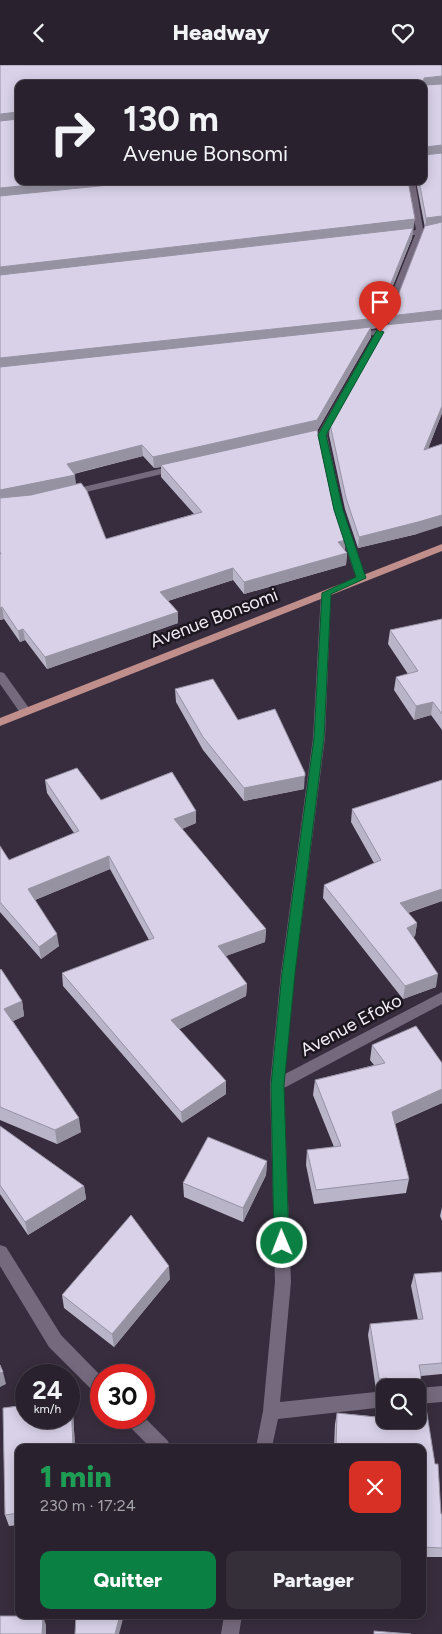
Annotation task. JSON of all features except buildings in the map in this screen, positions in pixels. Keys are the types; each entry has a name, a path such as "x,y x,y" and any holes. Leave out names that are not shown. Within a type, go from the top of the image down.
{"main road":[{"name":"Avenue Bonsomi","path":"0,722 442,547"}],"street":[{"path":"361,578 338,510 317,436 380,332 420,232 412,185"},
{"path":"390,235 442,230"},
{"path":"341,336 407,329"},
{"path":"61,494 187,466"},
{"path":"265,1444 271,1411 283,1282 277,1085 288,973 319,738 326,593"},
{"path":"0,676 25,711"},
{"name":"Avenue Efoko","path":"277,1085 442,998"},
{"path":"0,1252 55,1341 90,1376"},
{"path":"426,1395 442,1394"},
{"path":"271,1411 376,1400"},
{"path":"144,1429 159,1444"},
{"path":"230,1634 232,1619"}],"route":[{"path":"282,1243 277,1085 288,973 319,738 326,593 361,578 338,510 322,435 380,332"}]}
